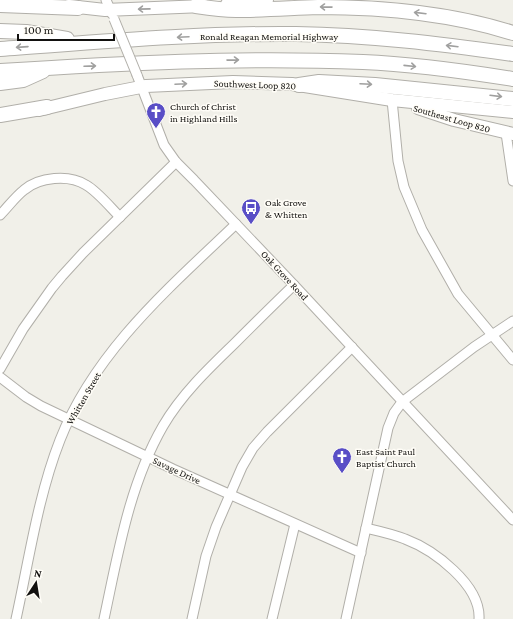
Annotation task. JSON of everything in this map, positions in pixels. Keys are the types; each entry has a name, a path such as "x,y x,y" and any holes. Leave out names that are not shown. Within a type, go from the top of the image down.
{"highway":[{"path":"0,5 78,8"},
{"path":"196,6 234,10 318,7 364,8 420,13 449,18 513,33"},
{"path":"0,31 26,32 89,42"},
{"name":"Ronald Reagan Memorial Highway","path":"0,49 89,42 232,34 298,34 419,42 513,54"},
{"path":"0,71 215,61 298,60 395,64 513,79"},
{"path":"0,83 22,80 50,68"},
{"path":"299,85 319,82 375,85 513,99"},
{"path":"0,114 47,107"}],"main road":[{"path":"20,0 78,8 110,10 196,6 267,0"},
{"name":"Southwest Loop 820","path":"0,121 47,107 142,87 232,82 299,85 392,100 513,112"},
{"name":"Southeast Loop 820","path":"392,100 454,120 510,133"}],"street":[{"name":"Oak Grove Road","path":"110,10 164,145 176,162 294,285 513,520"},
{"path":"392,100 398,161 404,188 422,230 458,294 513,360"},
{"path":"510,133 513,181"},
{"path":"0,369 23,329 52,288 83,253 176,162"},
{"path":"0,215 25,189 36,183 58,178 73,180 86,185 120,217"},
{"name":"Whitten Street","path":"16,619 47,478 69,419 83,394 110,354 131,328 164,293 236,224"},
{"path":"104,619 123,531 137,483 163,426 188,392 216,361 294,285"},
{"path":"346,619 391,419 394,413 402,402 419,388 513,321"},
{"path":"192,619 206,556 216,527 229,494 253,448 267,432 352,347"},
{"name":"Savage Drive","path":"0,377 31,400 69,419 229,494 361,553"},
{"path":"272,619 295,524"},
{"path":"366,528 407,539 432,553 450,567 472,591 478,603 479,619"}],"place":[{"name":"Church of Christ in Highland Hills","path":"156,129"},
{"name":"Oak Grove & Whitten","path":"251,225"},
{"name":"East Saint Paul Baptist Church","path":"342,474"}]}
